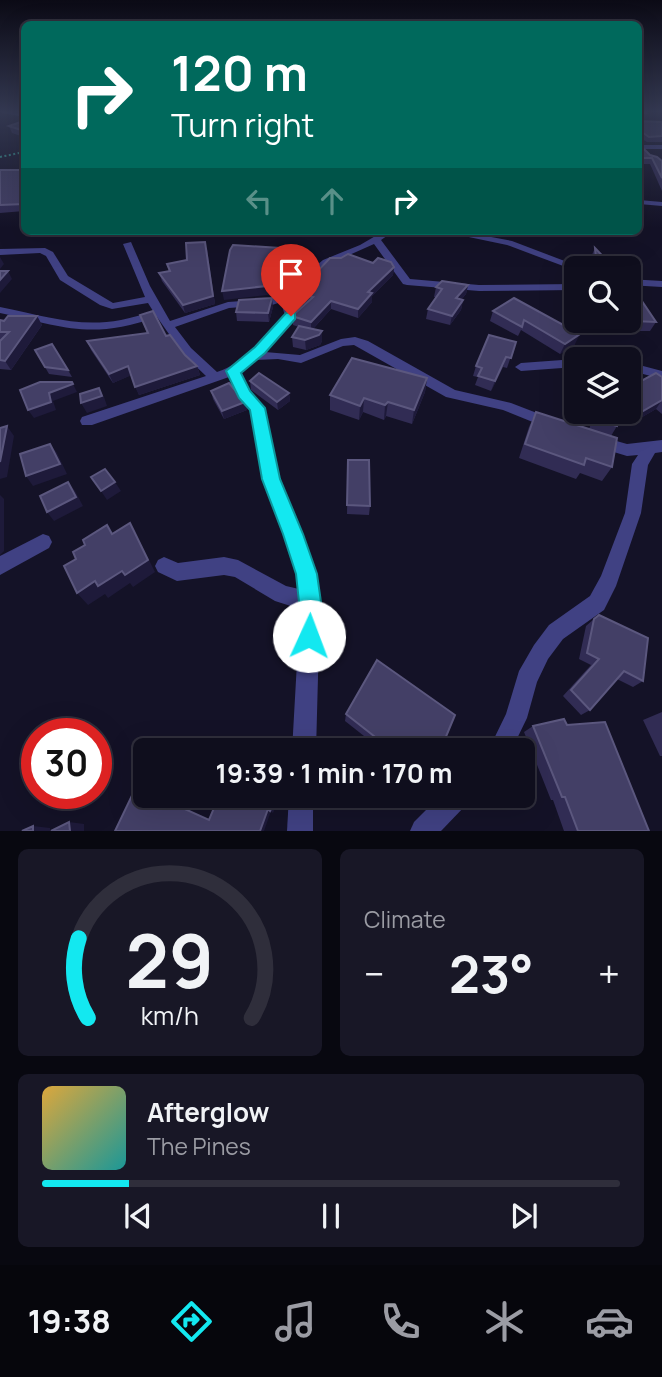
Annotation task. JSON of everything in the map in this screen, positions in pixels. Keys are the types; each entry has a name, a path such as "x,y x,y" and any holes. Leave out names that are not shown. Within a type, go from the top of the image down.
{"street":[{"path":"642,150 650,158"},
{"path":"642,202 662,204"},
{"path":"169,325 228,305 272,302 285,297 326,262 382,235"},
{"path":"470,235 509,243 564,263"},
{"path":"375,239 407,282 479,288 564,287"},
{"path":"128,244 139,277 151,299 188,351 224,375 257,408 271,479 306,574 310,602 305,738"},
{"path":"0,252 42,250 50,254 64,278 104,303 127,304 151,299"},
{"path":"641,283 662,284"},
{"path":"87,421 224,375 254,356 291,316 285,297"},
{"path":"0,310 81,327 142,319 160,312"},
{"path":"254,356 278,355 301,359 341,343 355,341 451,394 506,406 562,429"},
{"path":"521,367 564,364"},
{"path":"641,369 662,374"},
{"path":"584,437 627,450 656,448"},
{"path":"506,738 516,718 527,679 541,652 556,632 597,603 610,580 633,513 640,464 656,448"},
{"path":"0,566 43,542"},
{"path":"164,566 177,572 224,566 239,569 282,594 310,602"},
{"path":"300,831 301,808"},
{"path":"423,831 445,808"}],"path":[{"path":"0,157 21,153"}],"building":[{"path":"642,150 662,161 662,178 652,158 642,158"},
{"path":"0,170 21,170 21,204 0,205"},
{"path":"205,242 213,296 183,305 159,273 170,271 167,264 187,260 186,243"},
{"path":"233,245 280,248 275,285 222,291"},
{"path":"348,254 373,263 378,258 391,262 394,267 368,292 372,293 358,309 331,301 311,322 292,316 313,297 303,295 312,277 330,258 341,258"},
{"path":"0,271 8,271 0,280"},
{"path":"442,281 468,285 456,298 463,300 452,316 428,309 442,289 436,287"},
{"path":"272,298 268,313 236,312 239,300"},
{"path":"514,298 564,325 564,333 580,334 565,344 524,320 522,327 493,311"},
{"path":"641,300 656,322 641,321"},
{"path":"153,311 166,336 170,335 197,366 135,387 128,366 109,374 87,341 148,333 140,315"},
{"path":"8,316 37,316 5,361 0,360 0,341 9,332 0,332 0,320 4,321"},
{"path":"299,326 322,331 319,335 305,340 292,337"},
{"path":"489,335 516,342 511,358 506,357 495,381 478,376 482,368 476,366"},
{"path":"52,344 68,370 45,367 35,350"},
{"path":"352,358 427,378 414,410 364,398 360,406 330,395"},
{"path":"259,373 289,393 277,402 250,381"},
{"path":"656,373 662,377 662,400 643,411 641,410 641,381"},
{"path":"40,382 73,384 49,393 51,402 28,410 20,390"},
{"path":"229,383 245,402 222,411 211,391"},
{"path":"99,388 102,396 81,403 80,394"},
{"path":"536,412 564,421 564,424 573,424 617,438 612,467 586,458 584,465 525,444"},
{"path":"7,426 0,462 0,428"},
{"path":"50,444 60,464 26,476 20,454"},
{"path":"348,460 369,460 370,506 347,505"},
{"path":"105,469 115,482 101,491 91,477"},
{"path":"68,482 76,497 47,512 40,496"},
{"path":"130,523 148,560 125,575 122,571 98,586 95,581 77,593 64,566 76,559 73,552 85,545 83,540 107,525 112,534"},
{"path":"599,615 648,638 643,681 624,671 590,710 571,690 599,659 587,653 594,619"},
{"path":"377,660 455,715 445,738 376,738 346,714"},
{"path":"564,719 567,725 605,722 649,831 578,831 533,726"},
{"path":"133,793 133,808 182,808 209,820 214,808 271,808 270,811 268,809 260,831 115,831"},
{"path":"69,822 70,831 51,831"}],"route":[{"path":"291,316 278,333 244,365 233,371 244,394 257,408 271,479 306,574 310,602 309,636"}]}
